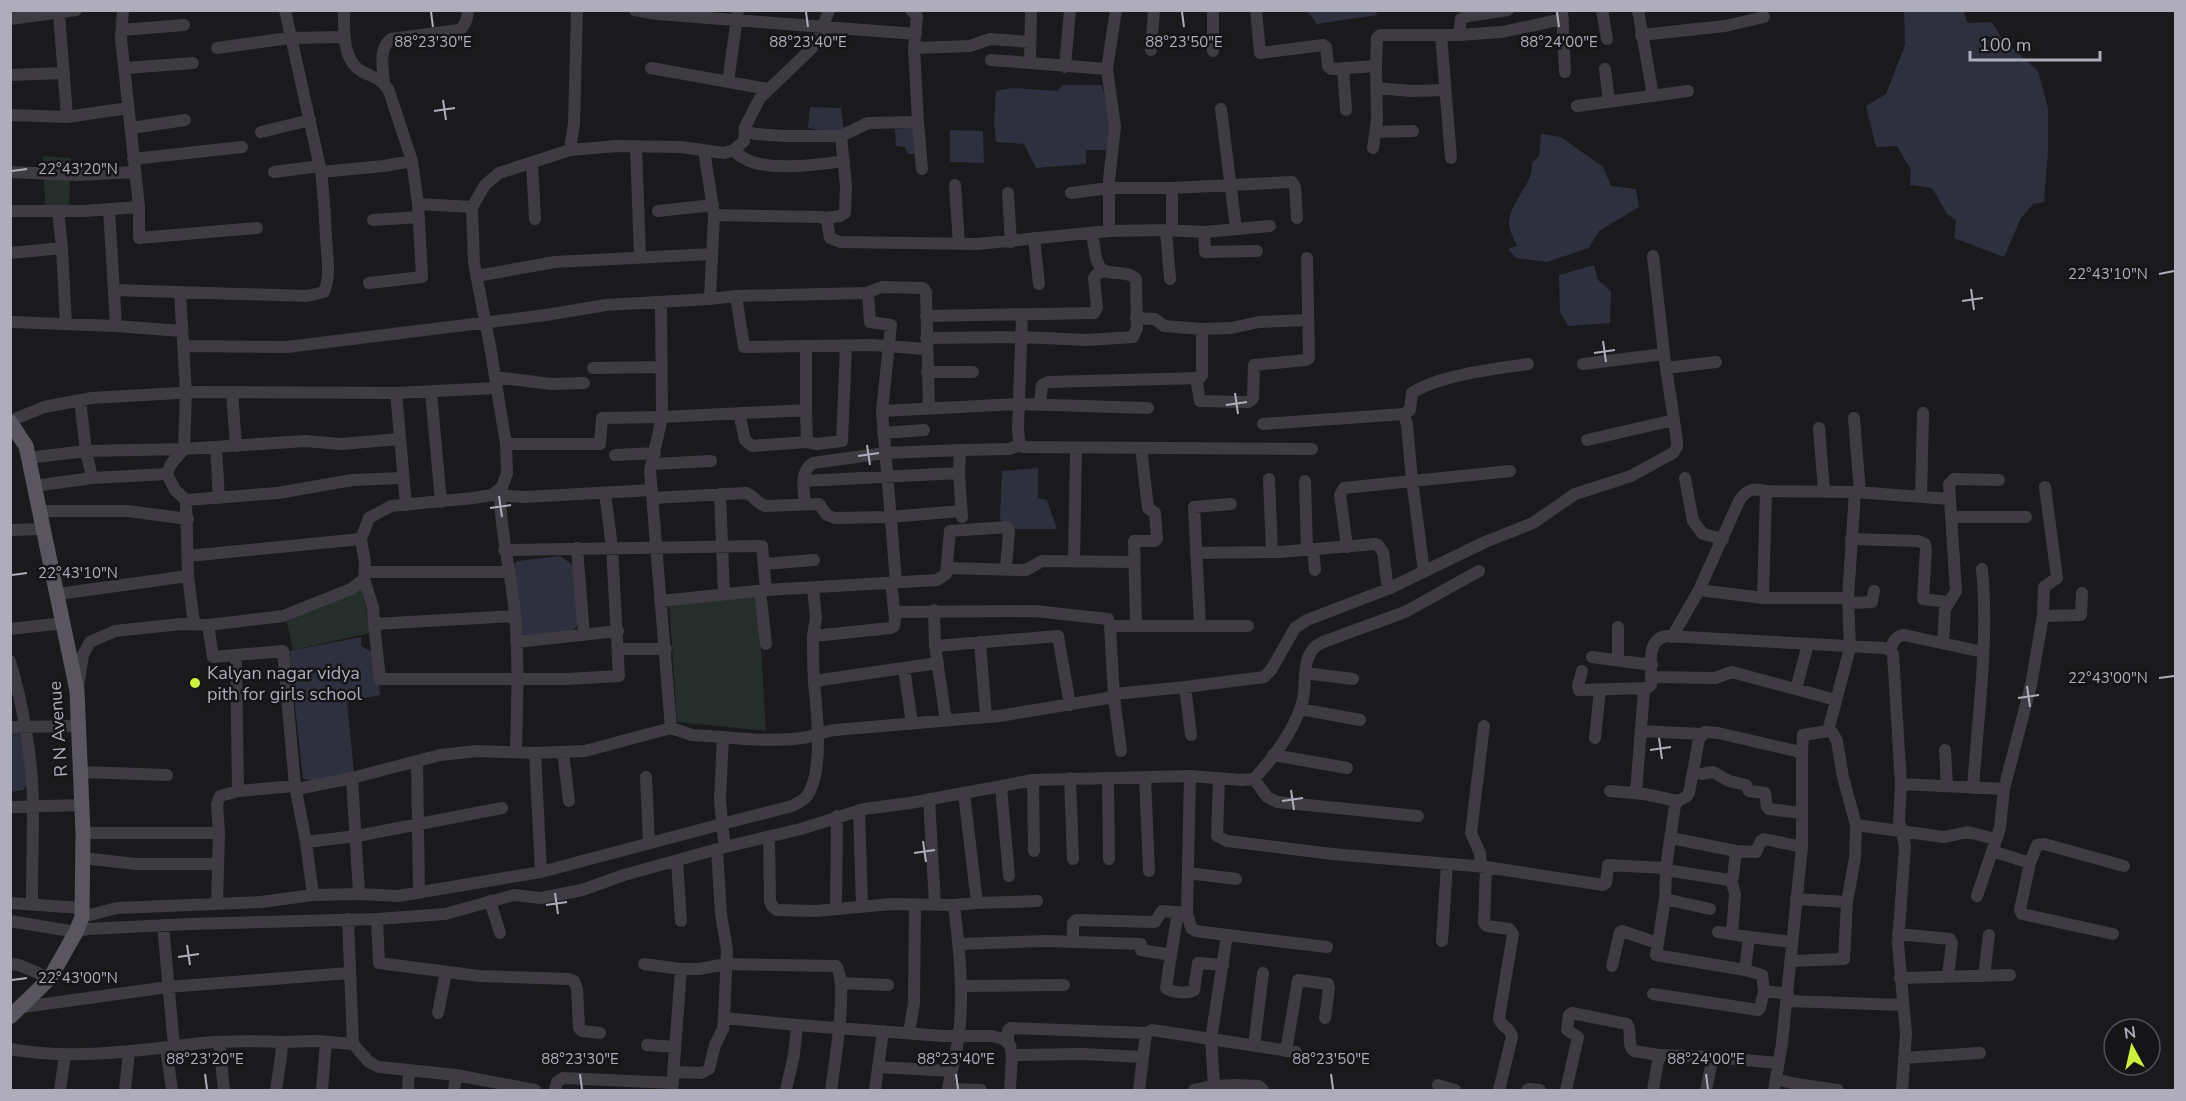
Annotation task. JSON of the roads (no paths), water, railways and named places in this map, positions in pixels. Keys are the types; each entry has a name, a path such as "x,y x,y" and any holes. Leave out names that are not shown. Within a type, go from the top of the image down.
{"main road":[{"name":"R N Avenue","path":"10,1017 50,978 76,932 82,913 83,858 77,691 26,446 12,427"}],"street":[{"path":"10,19 76,10"},
{"path":"123,10 122,30 139,207 139,238 256,228"},
{"path":"114,290 306,296 324,292 328,283 328,270 326,214 321,169 289,38 285,10"},
{"path":"344,10 346,49 351,62 361,72 384,82"},
{"path":"369,283 422,277 412,161 384,82 382,50 391,39 459,30 463,28 467,20 468,10"},
{"path":"570,150 574,123 577,10"},
{"path":"635,10 738,15 824,26 916,34"},
{"path":"516,751 518,678 515,616 496,496 507,473 506,444 474,262 472,207 485,185 500,173 570,150 681,147 724,153 734,150 744,141 745,131 760,98 811,49 824,26 829,10"},
{"path":"911,10 917,16 914,48 922,169"},
{"path":"1030,10 1030,63"},
{"path":"1065,67 1070,10"},
{"path":"1109,231 1108,188 1115,126 1107,69 1116,10"},
{"path":"1151,50 1154,10"},
{"path":"1213,10 1213,51"},
{"path":"1256,10 1260,53 1323,45 1326,47 1329,68 1376,66"},
{"path":"1458,35 1461,19 1508,10"},
{"path":"1602,10 1607,39"},
{"path":"1638,10 1653,96"},
{"path":"59,13 67,117"},
{"path":"728,82 738,15"},
{"path":"1373,148 1377,88 1377,36 1458,35 1510,31 1563,15 1565,72"},
{"path":"1641,34 1725,26 1764,17"},
{"path":"122,30 184,25"},
{"path":"1441,35 1451,158"},
{"path":"217,48 289,38 345,37"},
{"path":"914,48 970,46 990,39 1030,42"},
{"path":"991,60 1107,69"},
{"path":"126,68 193,63"},
{"path":"1343,68 1346,110"},
{"path":"651,69 768,89"},
{"path":"1605,69 1609,102"},
{"path":"10,75 63,72"},
{"path":"1377,88 1411,91 1445,90"},
{"path":"1577,106 1688,91"},
{"path":"10,115 67,117 128,108"},
{"path":"1221,110 1236,229"},
{"path":"131,128 185,120"},
{"path":"261,132 310,120"},
{"path":"745,131 776,136 841,136 868,123 918,122"},
{"path":"1375,132 1413,131"},
{"path":"658,211 713,210 826,218 840,216 844,213 846,186 841,136"},
{"path":"134,159 242,147"},
{"path":"636,147 640,257"},
{"path":"704,150 713,210 710,299"},
{"path":"734,150 745,160 770,165 804,166 844,161"},
{"path":"274,172 384,166 412,161"},
{"path":"532,163 535,219"},
{"path":"10,172 77,175 135,172"},
{"path":"1071,193 1108,188 1294,183 1297,218"},
{"path":"955,185 959,244"},
{"path":"1170,279 1169,230 1172,188"},
{"path":"1008,193 1011,242"},
{"path":"10,210 58,211 139,207"},
{"path":"373,220 418,211 472,207"},
{"path":"109,209 116,326"},
{"path":"58,211 66,324"},
{"path":"826,218 829,234 836,241 959,244 1011,242 1109,231 1203,232 1270,226"},
{"path":"1203,232 1205,252 1257,251"},
{"path":"1092,233 1097,264 1103,271"},
{"path":"1034,238 1039,284"},
{"path":"10,253 62,248"},
{"path":"477,276 555,262 712,254"},
{"path":"217,903 219,833 217,804 220,796 225,793 296,788 352,778 440,755 477,750 535,753 585,751 671,728 692,735 761,741 810,736 819,732 986,717 1070,705 1114,695 1264,677 1271,670 1286,641 1301,623 1388,589 1485,542 1533,523 1575,494 1623,479 1668,456 1677,447 1653,256"},
{"path":"1196,378 1200,401 1249,402 1253,398 1254,365 1309,358 1307,258"},
{"path":"736,296 744,347 888,346 1021,337 1077,340 1125,339 1133,338 1136,333 1136,279 1129,274 1103,271 1095,276 1097,307 1094,313 926,316"},
{"path":"183,346 287,347 606,305 661,303 736,296 868,293 882,287 923,288 926,292 928,408"},
{"path":"180,293 186,393 184,449 171,464 167,474 175,490 186,500 188,576 194,624"},
{"path":"813,636 891,628 895,622 888,475 882,411 891,325 870,322 868,293"},
{"path":"661,303 662,417 650,471 671,728"},
{"path":"1020,445 1018,404 1022,315"},
{"path":"1137,318 1155,319 1164,326 1202,329 1231,328 1259,322 1308,320"},
{"path":"10,322 182,331"},
{"path":"1040,404 1042,385 1048,382 1202,377 1202,329"},
{"path":"739,413 745,441 752,446 842,441 846,345"},
{"path":"806,346 807,442"},
{"path":"1583,364 1664,354"},
{"path":"1666,368 1716,362"},
{"path":"1263,424 1404,414 1410,410 1412,393 1423,388 1473,373 1528,364"},
{"path":"593,368 661,367"},
{"path":"927,372 973,372"},
{"path":"12,427 44,407 80,400 186,393 431,392 496,382 584,383"},
{"path":"231,392 236,446"},
{"path":"431,392 441,502"},
{"path":"396,393 406,505"},
{"path":"80,400 86,451 92,478"},
{"path":"882,411 1018,404 1148,408"},
{"path":"506,444 600,444 602,418 806,410"},
{"path":"1921,497 1923,413"},
{"path":"1404,414 1424,572"},
{"path":"1828,731 1850,648 1851,539 1857,492 1854,418"},
{"path":"1587,440 1674,420"},
{"path":"1819,429 1824,491"},
{"path":"883,433 924,430"},
{"path":"28,458 86,451 184,449 305,441 341,444 400,439"},
{"path":"805,504 805,470 813,463 885,453 1010,449 1020,445 1028,448 1312,449"},
{"path":"216,447 219,498"},
{"path":"1074,562 1076,448"},
{"path":"1136,625 1134,541 1155,541 1156,539 1155,513 1148,508 1142,448"},
{"path":"960,450 959,473 963,529"},
{"path":"615,455 711,461"},
{"path":"1347,547 1341,491 1344,488 1510,471"},
{"path":"804,481 959,473"},
{"path":"34,486 92,478 167,474"},
{"path":"186,500 278,493 352,480 404,478"},
{"path":"1685,478 1693,521 1703,534 1723,539"},
{"path":"1269,479 1272,552"},
{"path":"1943,643 1945,609 1947,602 1954,597 1956,591 1949,484 1951,480 1999,480"},
{"path":"1305,481 1310,550 1315,570"},
{"path":"1977,896 2000,828 2004,789 2031,685 2043,616 2043,587 2057,578 2045,488"},
{"path":"1672,637 1699,590 1743,494 1753,489 1857,492 1950,499"},
{"path":"1763,598 1767,491"},
{"path":"605,493 612,547 619,676 567,679 380,679 373,607 364,575 361,539 369,518 391,506 496,496 605,493 720,495 746,493 765,506 819,504 830,517 889,517 961,511"},
{"path":"720,495 724,594"},
{"path":"1200,625 1194,507 1231,504"},
{"path":"40,512 128,511 188,519"},
{"path":"1951,517 2026,517"},
{"path":"10,530 43,529"},
{"path":"660,601 763,590 938,580 946,574 949,532 963,529 1008,529 1006,568"},
{"path":"188,556 361,539"},
{"path":"1851,539 1922,542 1926,550 1923,598 1947,602"},
{"path":"1196,553 1272,552 1378,545 1383,552 1388,589"},
{"path":"504,550 762,546 766,644"},
{"path":"577,548 584,635"},
{"path":"764,564 814,560"},
{"path":"947,568 1026,570 1038,562 1134,561"},
{"path":"1973,788 1983,652 1982,569"},
{"path":"10,903 32,904 82,913 117,908 261,902 313,895 398,896 541,872 650,843 769,837 859,810 1033,780 1190,776 1254,779 1292,728 1300,709 1308,657 1317,645 1405,612 1479,571"},
{"path":"77,691 83,655 90,642 116,631 194,624 207,625 283,616 351,589 364,575 509,572"},
{"path":"58,594 188,576"},
{"path":"10,921 76,932 163,925 377,919 445,914 514,895 541,898 572,892 677,861 802,802 808,795 814,777 819,732 814,681 813,636 816,618 813,588"},
{"path":"1699,590 1763,598 1872,602 1874,591"},
{"path":"2043,616 2081,615 2082,593"},
{"path":"895,612 934,610 1042,612 1110,620 1114,695 1121,751"},
{"path":"934,610 935,646 946,721"},
{"path":"374,624 515,616"},
{"path":"10,629 64,623"},
{"path":"207,625 213,657 283,651 296,788 313,895"},
{"path":"1110,626 1248,626"},
{"path":"1618,627 1618,659"},
{"path":"516,642 618,631"},
{"path":"1890,650 1899,635 1910,635 1983,652"},
{"path":"935,646 1058,636 1070,705"},
{"path":"1582,671 1579,690 1644,690 1651,685 1654,640 1663,637 1890,650"},
{"path":"980,642 986,717"},
{"path":"1796,689 1808,644"},
{"path":"618,649 666,649"},
{"path":"1890,650 1895,658 1901,784 1899,820 1905,838 1898,934 1905,1033 1902,1090"},
{"path":"237,656 238,791"},
{"path":"1592,657 1618,659 1652,671 1715,678 1732,672 1836,700"},
{"path":"10,661 25,727 33,807 32,904"},
{"path":"814,681 938,663"},
{"path":"904,668 912,724"},
{"path":"1305,673 1353,679"},
{"path":"1185,687 1191,735"},
{"path":"1595,738 1600,690"},
{"path":"1636,793 1644,690"},
{"path":"1300,709 1360,720"},
{"path":"10,727 79,726"},
{"path":"1484,726 1472,833 1483,867 1484,923 1487,926 1509,929 1513,934 1499,1018 1512,1037 1499,1090"},
{"path":"1641,731 1718,733 1796,751 1802,755"},
{"path":"1791,961 1844,959 1847,902 1855,858 1856,825 1843,777 1837,741 1832,732 1828,731 1803,735 1802,848 1787,998 1775,1084 1796,1084 1838,1090"},
{"path":"1653,994 1754,1011 1760,1008 1764,991 1762,975 1656,955 1665,899 1666,869 1675,805 1686,797 1694,772 1701,734"},
{"path":"555,1090 557,1082 563,1078 627,1085 673,1082 709,1069 715,1046 723,1029 727,950 721,914 720,799 723,737"},
{"path":"1945,750 1947,786"},
{"path":"563,752 569,801"},
{"path":"535,753 541,872"},
{"path":"1273,755 1347,768"},
{"path":"417,762 419,893"},
{"path":"81,772 167,775"},
{"path":"1694,772 1702,774 1713,772 1729,781 1746,785 1748,790 1765,793 1769,809 1802,813"},
{"path":"1190,776 1188,873 1166,985 1170,990 1190,992 1194,990 1199,962 1223,965"},
{"path":"646,777 650,843"},
{"path":"1145,777 1149,871"},
{"path":"352,778 359,894"},
{"path":"1070,778 1073,859"},
{"path":"1218,778 1217,831 1220,839 1322,853 1483,867 1603,885 1606,883 1608,865 1666,869 1731,879"},
{"path":"1108,779 1109,859"},
{"path":"1254,779 1267,797 1277,802 1418,816"},
{"path":"1033,780 1034,851"},
{"path":"1901,784 2004,789"},
{"path":"1000,787 1009,876"},
{"path":"1610,791 1636,793 1678,801"},
{"path":"964,793 977,903"},
{"path":"929,799 935,904"},
{"path":"10,807 82,805"},
{"path":"306,842 357,836 502,808"},
{"path":"859,810 862,906"},
{"path":"836,909 837,816"},
{"path":"1856,825 1944,837 1968,832 2030,863"},
{"path":"83,833 219,833"},
{"path":"769,837 770,901 777,910 786,912 862,906 1037,901"},
{"path":"1671,838 1754,853 1764,839 1802,848"},
{"path":"2113,934 2022,914 2020,910 2030,863 2037,845 2044,844 2124,866"},
{"path":"1732,934 1736,894 1731,879 1736,851"},
{"path":"83,858 136,864 218,864"},
{"path":"677,861 681,921"},
{"path":"1442,940 1447,864"},
{"path":"1188,873 1236,879"},
{"path":"1665,899 1710,909"},
{"path":"1796,899 1847,902"},
{"path":"490,901 500,933"},
{"path":"909,1033 914,1003 915,905"},
{"path":"954,905 961,986 959,1036 948,1090 981,1090"},
{"path":"1073,942 1073,923 1076,920 1155,922 1162,911 1182,912"},
{"path":"1182,912 1191,928 1196,931 1328,947"},
{"path":"348,919 353,1044 369,1062 379,1067 456,1075 535,1090"},
{"path":"377,919 379,963 498,977 569,979 574,981 577,989 579,1028 582,1031 600,1033"},
{"path":"163,925 172,1090"},
{"path":"1612,966 1620,932 1657,943"},
{"path":"1718,932 1792,942"},
{"path":"1898,934 1952,940 1948,976"},
{"path":"1214,1086 1211,1040 1227,935"},
{"path":"1984,976 1989,935"},
{"path":"1745,970 1749,937"},
{"path":"958,944 1073,942 1141,944 1141,950 1171,955"},
{"path":"10,964 19,965 50,978"},
{"path":"644,964 681,969 699,969 726,964 833,965 839,970 841,983 839,1028 831,1090"},
{"path":"673,1082 681,969"},
{"path":"438,1013 446,972"},
{"path":"23,1006 168,987 350,973"},
{"path":"1254,1046 1263,973"},
{"path":"1900,978 2010,975"},
{"path":"1010,1090 1008,1030 1011,1028 1146,1033 1152,1030 1291,1052 1298,980 1301,979 1329,986 1325,1018"},
{"path":"841,983 888,985"},
{"path":"961,986 1064,985"},
{"path":"1764,991 1787,998 1903,1005"},
{"path":"1566,1090 1578,1037 1567,1030 1569,1015 1572,1013 1627,1024 1630,1028 1631,1049 1659,1055 1778,1063"},
{"path":"724,1018 909,1033 992,1036 1010,1049 1143,1057"},
{"path":"786,1090 794,1055 797,1025"},
{"path":"875,1090 883,1031"},
{"path":"1139,1090 1146,1033"},
{"path":"10,1049 65,1055 219,1042 353,1044"},
{"path":"219,1042 224,1090"},
{"path":"276,1090 282,1042"},
{"path":"322,1090 326,1042"},
{"path":"647,1044 675,1047"},
{"path":"125,1090 129,1051"},
{"path":"1904,1058 1980,1053"},
{"path":"60,1090 65,1055"},
{"path":"1653,1090 1659,1055"},
{"path":"1706,1090 1713,1057"},
{"path":"878,1067 951,1071"},
{"path":"408,1090 409,1071"},
{"path":"454,1090 456,1075"},
{"path":"1438,1085 1455,1090"},
{"path":"1194,1090 1214,1086 1236,1088 1259,1086 1263,1090"},
{"path":"1527,1090 1540,1090"}],"water":[{"path":"1307,11 1376,11 1377,15 1317,24"},
{"path":"1904,11 1964,11 1967,23 1992,22 2002,39 2038,71 2048,108 2048,151 2044,202 2033,204 2021,218 2004,257 1954,238 1956,220 1947,214 1932,188 1910,185 1911,170 1897,146 1876,147 1866,106 1886,94 1905,45"},
{"path":"1063,85 1102,85 1110,116 1111,150 1086,150 1086,164 1036,168 1024,144 996,142 994,123 996,91 1012,88 1057,91"},
{"path":"810,107 841,108 844,131 831,132 808,128"},
{"path":"915,128 920,154 908,154 905,147 896,146 895,129"},
{"path":"950,130 983,131 984,163 950,162"},
{"path":"1541,134 1561,137 1603,167 1611,186 1636,189 1639,207 1599,231 1589,248 1547,262 1516,258 1508,249 1517,246 1510,229 1510,215 1529,179 1532,163 1539,156"},
{"path":"1594,265 1598,280 1611,291 1610,323 1568,326 1560,312 1559,275"},
{"path":"1038,468 1038,498 1047,500 1057,529 1009,529 1000,519 1002,471"},
{"path":"560,556 573,565 582,619 572,632 521,635 513,565 517,561"},
{"path":"361,637 361,646 375,653 380,695 347,702 354,772 320,781 303,779 289,651"},
{"path":"13,730 27,739 31,779 23,790 11,792 10,731"}],"place":[{"name":"Kalyan nagar vidya pith for girls school","path":"195,683"}]}
